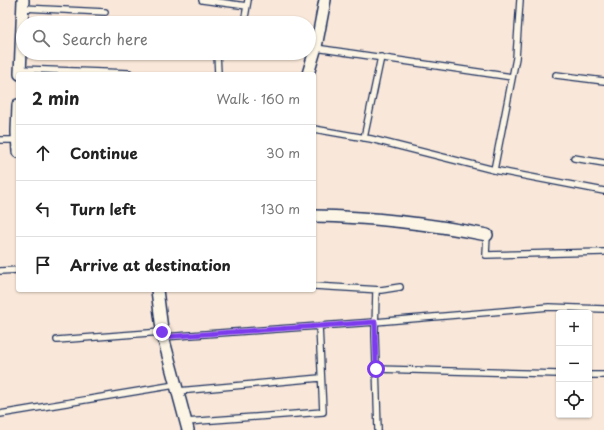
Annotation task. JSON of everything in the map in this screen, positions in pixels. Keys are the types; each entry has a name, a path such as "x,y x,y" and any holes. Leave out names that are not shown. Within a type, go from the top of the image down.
{"street":[{"path":"316,33 325,0"},
{"path":"22,16 23,4"},
{"path":"20,72 21,60"},
{"path":"308,72 310,60"},
{"path":"316,216 335,216 445,227 487,235"},
{"path":"157,292 163,334 187,426"}],"lane":[{"path":"202,0 248,3 245,16"},
{"path":"494,170 516,58 520,0"},
{"path":"23,4 105,12"},
{"path":"316,48 512,77"},
{"path":"364,138 382,57"},
{"path":"217,60 218,72"},
{"path":"556,74 604,81"},
{"path":"316,129 364,138 494,170 604,191"},
{"path":"0,140 16,140"},
{"path":"574,158 604,163"},
{"path":"487,235 486,255 604,252"},
{"path":"0,271 16,270"},
{"path":"316,286 376,290 400,287"},
{"path":"376,290 375,322 378,430"},
{"path":"57,340 319,326 549,307 604,309"},
{"path":"187,426 323,412 320,378 319,326"},
{"path":"376,369 556,374"},
{"path":"592,375 604,375"},
{"path":"0,414 177,388 320,378"}],"route":[{"path":"162,332 163,337 375,322 376,369"}]}
